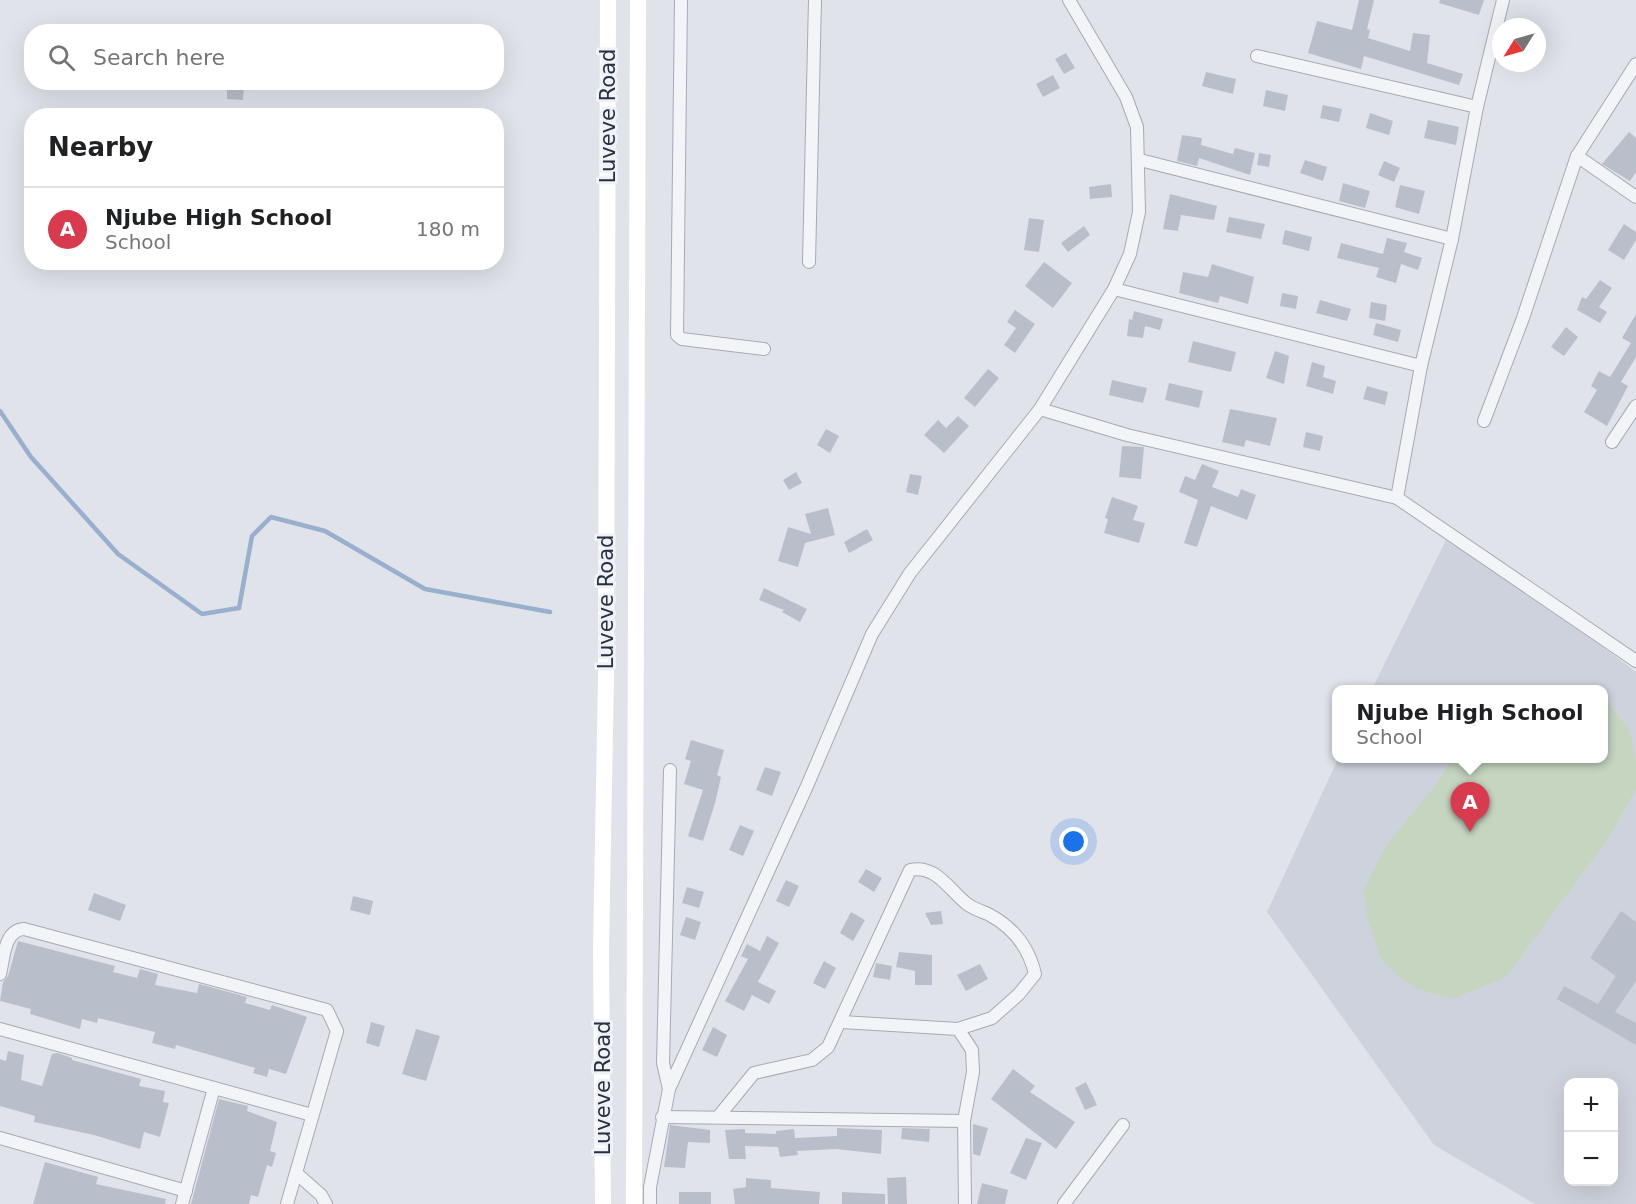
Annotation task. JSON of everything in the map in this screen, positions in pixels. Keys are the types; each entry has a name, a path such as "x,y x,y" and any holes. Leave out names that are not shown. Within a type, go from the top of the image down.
{"street":[{"name":"Luveve Road","path":"603,1204 601,950 606,676 608,0"},
{"name":"Luveve Road","path":"634,1204 638,0"},
{"path":"681,0 677,335 682,339 764,349"},
{"path":"809,262 815,0"},
{"path":"650,1204 662,1117 669,1089 807,786 872,634 904,581 1040,409 1114,289 1136,235 1140,160 1137,127 1126,97 1069,0"},
{"path":"1397,498 1421,366 1452,239 1477,107 1503,0"},
{"path":"1257,56 1477,107"},
{"path":"1484,421 1577,156 1636,64"},
{"path":"1577,156 1636,197"},
{"path":"1140,160 1452,239"},
{"path":"1114,289 1421,366"},
{"path":"1612,442 1636,406"},
{"path":"1040,409 1127,435 1397,498 1636,661"},
{"path":"669,1089 663,1063 670,770"},
{"path":"718,1117 754,1073 819,1057 828,1047 842,1022 876,940 910,870 920,868 934,873 967,904 1009,928 1028,951 1035,974 1029,983 992,1018 958,1029 842,1022"},
{"path":"0,974 10,934 16,929 24,929 327,1010 337,1031 287,1204"},
{"path":"0,1029 312,1114"},
{"path":"958,1029 972,1050 973,1072 964,1121 965,1204"},
{"path":"182,1204 214,1088"},
{"path":"662,1117 964,1121"},
{"path":"1064,1204 1123,1125"},
{"path":"0,1138 186,1191"},
{"path":"296,1173 321,1195 326,1204"}],"shaded area":[{"path":"1446,540 1583,632 1636,672 1636,1204 1535,1204 1434,1145 1267,912 1336,763 1608,763 1608,685 1374,685"}],"green space":[{"path":"1608,704 1629,728 1636,760 1636,789 1610,836 1506,977 1452,999 1415,988 1397,975 1380,957 1367,916 1364,889 1387,844 1439,781 1450,763 1608,763"}],"building":[{"path":"1359,0 1374,0 1367,29 1370,30 1368,38 1410,51 1413,33 1430,35 1427,63 1463,74 1459,85 1364,56 1361,69 1308,53 1317,21 1352,30"},
{"path":"1440,0 1484,0 1479,15 1439,3"},
{"path":"1066,53 1075,68 1064,74 1055,59"},
{"path":"1206,72 1236,79 1233,94 1202,86"},
{"path":"1053,75 1060,88 1043,97 1036,84"},
{"path":"227,90 244,90 243,100 227,99"},
{"path":"1266,90 1288,95 1285,111 1263,106"},
{"path":"1323,105 1342,109 1339,122 1320,118"},
{"path":"1370,113 1393,121 1389,135 1366,128"},
{"path":"1428,120 1459,127 1456,145 1424,138"},
{"path":"1629,132 1636,138 1636,172 1630,181 1602,164"},
{"path":"1182,135 1202,138 1201,145 1233,154 1235,148 1255,153 1250,175 1199,158 1197,166 1177,161"},
{"path":"1259,153 1271,155 1269,167 1257,165"},
{"path":"1305,160 1327,167 1323,181 1300,173"},
{"path":"1384,161 1400,168 1394,182 1378,175"},
{"path":"1343,183 1370,191 1365,208 1339,201"},
{"path":"1111,184 1112,197 1090,199 1089,187"},
{"path":"1400,185 1425,191 1419,214 1395,207"},
{"path":"1170,194 1217,206 1214,220 1181,215 1178,231 1163,229"},
{"path":"1229,217 1265,224 1261,239 1226,232"},
{"path":"1029,218 1044,220 1039,252 1024,250"},
{"path":"1624,224 1636,232 1636,240 1624,260 1608,250"},
{"path":"1084,226 1090,235 1068,252 1061,243"},
{"path":"1285,230 1312,237 1309,251 1282,244"},
{"path":"1387,238 1407,243 1404,252 1422,258 1418,270 1401,264 1396,283 1376,277 1379,268 1337,258 1341,243 1383,254"},
{"path":"1044,262 1072,283 1053,308 1025,286"},
{"path":"1212,264 1254,277 1248,304 1220,296 1218,303 1179,293 1183,272 1208,277"},
{"path":"1600,280 1612,288 1599,307 1607,312 1600,323 1577,310 1582,297 1586,299"},
{"path":"1282,293 1298,296 1296,309 1280,306"},
{"path":"1320,300 1351,309 1347,321 1316,313"},
{"path":"1371,302 1387,305 1385,321 1369,318"},
{"path":"1015,310 1035,324 1015,353 1004,345 1016,328 1007,322"},
{"path":"1134,311 1163,319 1160,330 1145,326 1143,338 1127,336 1129,319 1132,320"},
{"path":"1636,314 1636,357 1621,382 1628,386 1607,426 1584,412 1597,390 1591,386 1599,371 1610,377 1631,343 1622,338"},
{"path":"1376,323 1401,330 1398,342 1373,335"},
{"path":"1566,327 1578,337 1564,356 1551,347"},
{"path":"1193,341 1236,352 1231,372 1188,362"},
{"path":"1275,351 1289,356 1284,384 1266,378"},
{"path":"1312,362 1325,366 1323,377 1336,381 1333,394 1306,386"},
{"path":"988,369 999,378 975,407 964,398"},
{"path":"1112,380 1147,388 1143,403 1109,395"},
{"path":"1169,383 1203,391 1199,408 1165,400"},
{"path":"1367,386 1388,392 1385,405 1363,399"},
{"path":"1230,409 1277,418 1270,446 1246,440 1244,447 1222,442"},
{"path":"958,416 969,426 944,453 924,435 938,420 946,428"},
{"path":"826,429 839,436 830,453 817,445"},
{"path":"1306,432 1323,436 1320,451 1303,447"},
{"path":"1122,446 1144,447 1141,479 1119,477"},
{"path":"1202,464 1219,471 1212,487 1238,497 1241,489 1256,495 1247,520 1211,506 1197,547 1184,543 1198,500 1179,492 1185,476 1195,480"},
{"path":"796,472 802,483 789,490 783,480"},
{"path":"910,474 922,476 918,495 906,492"},
{"path":"1112,497 1138,506 1133,520 1145,523 1139,543 1104,533 1108,519 1105,518"},
{"path":"828,508 835,535 805,543 798,567 778,561 788,527 811,534 805,514"},
{"path":"867,529 873,540 849,553 844,542"},
{"path":"764,588 807,609 800,622 782,612 784,610 759,600"},
{"path":"691,740 724,750 717,775 721,777 715,803 703,841 688,836 703,790 684,784 691,761 685,759"},
{"path":"765,767 781,772 772,796 756,790"},
{"path":"740,825 754,831 743,856 729,850"},
{"path":"866,869 882,878 874,892 858,882"},
{"path":"786,880 799,886 789,907 776,901"},
{"path":"687,887 704,892 699,908 682,903"},
{"path":"94,893 126,905 120,921 88,910"},
{"path":"353,896 373,901 370,915 350,910"},
{"path":"941,911 943,924 931,925 925,913"},
{"path":"1621,911 1636,922 1636,981 1615,1012 1636,1023 1636,1045 1557,999 1564,986 1598,1004 1616,976 1590,958"},
{"path":"851,912 865,920 853,941 840,933"},
{"path":"686,917 701,922 695,940 680,935"},
{"path":"767,936 779,943 758,982 776,991 769,1004 752,995 744,1011 725,1001 748,959 741,956 747,944 760,951"},
{"path":"18,941 115,966 113,972 137,978 140,969 158,974 155,985 197,993 199,984 247,997 245,1003 270,1010 272,1005 307,1017 286,1074 269,1069 267,1077 253,1073 255,1068 176,1045 175,1049 152,1043 155,1032 98,1018 97,1023 82,1019 80,1029 30,1014 31,1009 0,1001 3,982 8,976"},
{"path":"899,952 932,955 932,985 915,985 915,971 896,967"},
{"path":"824,961 836,968 825,989 813,983"},
{"path":"876,963 892,966 890,980 873,977"},
{"path":"980,964 988,979 966,991 957,975"},
{"path":"371,1022 385,1026 379,1047 366,1043"},
{"path":"713,1027 727,1035 717,1057 702,1050"},
{"path":"416,1029 440,1036 426,1081 402,1074"},
{"path":"8,1051 24,1055 21,1080 42,1086 52,1054 58,1053 72,1060 141,1079 139,1086 165,1091 163,1102 169,1103 160,1137 144,1132 140,1149 94,1135 34,1122 35,1116 0,1106 0,1059 6,1061"},
{"path":"1013,1069 1035,1086 1030,1092 1075,1122 1056,1149 991,1099"},
{"path":"1086,1082 1097,1105 1085,1110 1075,1088"},
{"path":"219,1099 248,1106 247,1111 277,1122 270,1151 276,1153 272,1167 267,1165 258,1197 251,1195 249,1204 191,1204"},
{"path":"973,1124 988,1128 980,1156 973,1154"},
{"path":"670,1125 710,1130 710,1143 688,1142 685,1168 664,1167"},
{"path":"837,1128 882,1130 881,1154 836,1149 797,1151 798,1155 780,1157 778,1147 745,1146 746,1159 729,1159 725,1130 745,1129 745,1133 776,1134 776,1131 794,1129 795,1138 837,1136"},
{"path":"902,1128 930,1129 929,1142 901,1139"},
{"path":"1026,1138 1042,1143 1026,1180 1010,1173"},
{"path":"45,1162 98,1177 96,1184 166,1199 165,1204 33,1204"},
{"path":"906,1177 907,1204 888,1204 887,1178"},
{"path":"746,1178 771,1180 771,1188 820,1192 819,1204 735,1204 733,1189 746,1187"},
{"path":"982,1183 1008,1190 1005,1204 977,1204"},
{"path":"679,1192 711,1192 711,1204 679,1204"},
{"path":"842,1192 885,1194 885,1204 842,1204"}],"waterway":[{"path":"0,411 31,457 118,554 202,614 239,608 252,536 271,517 325,531 425,589 550,612"}],"place":[{"name":"Njube High School","path":"1470,832"}]}
